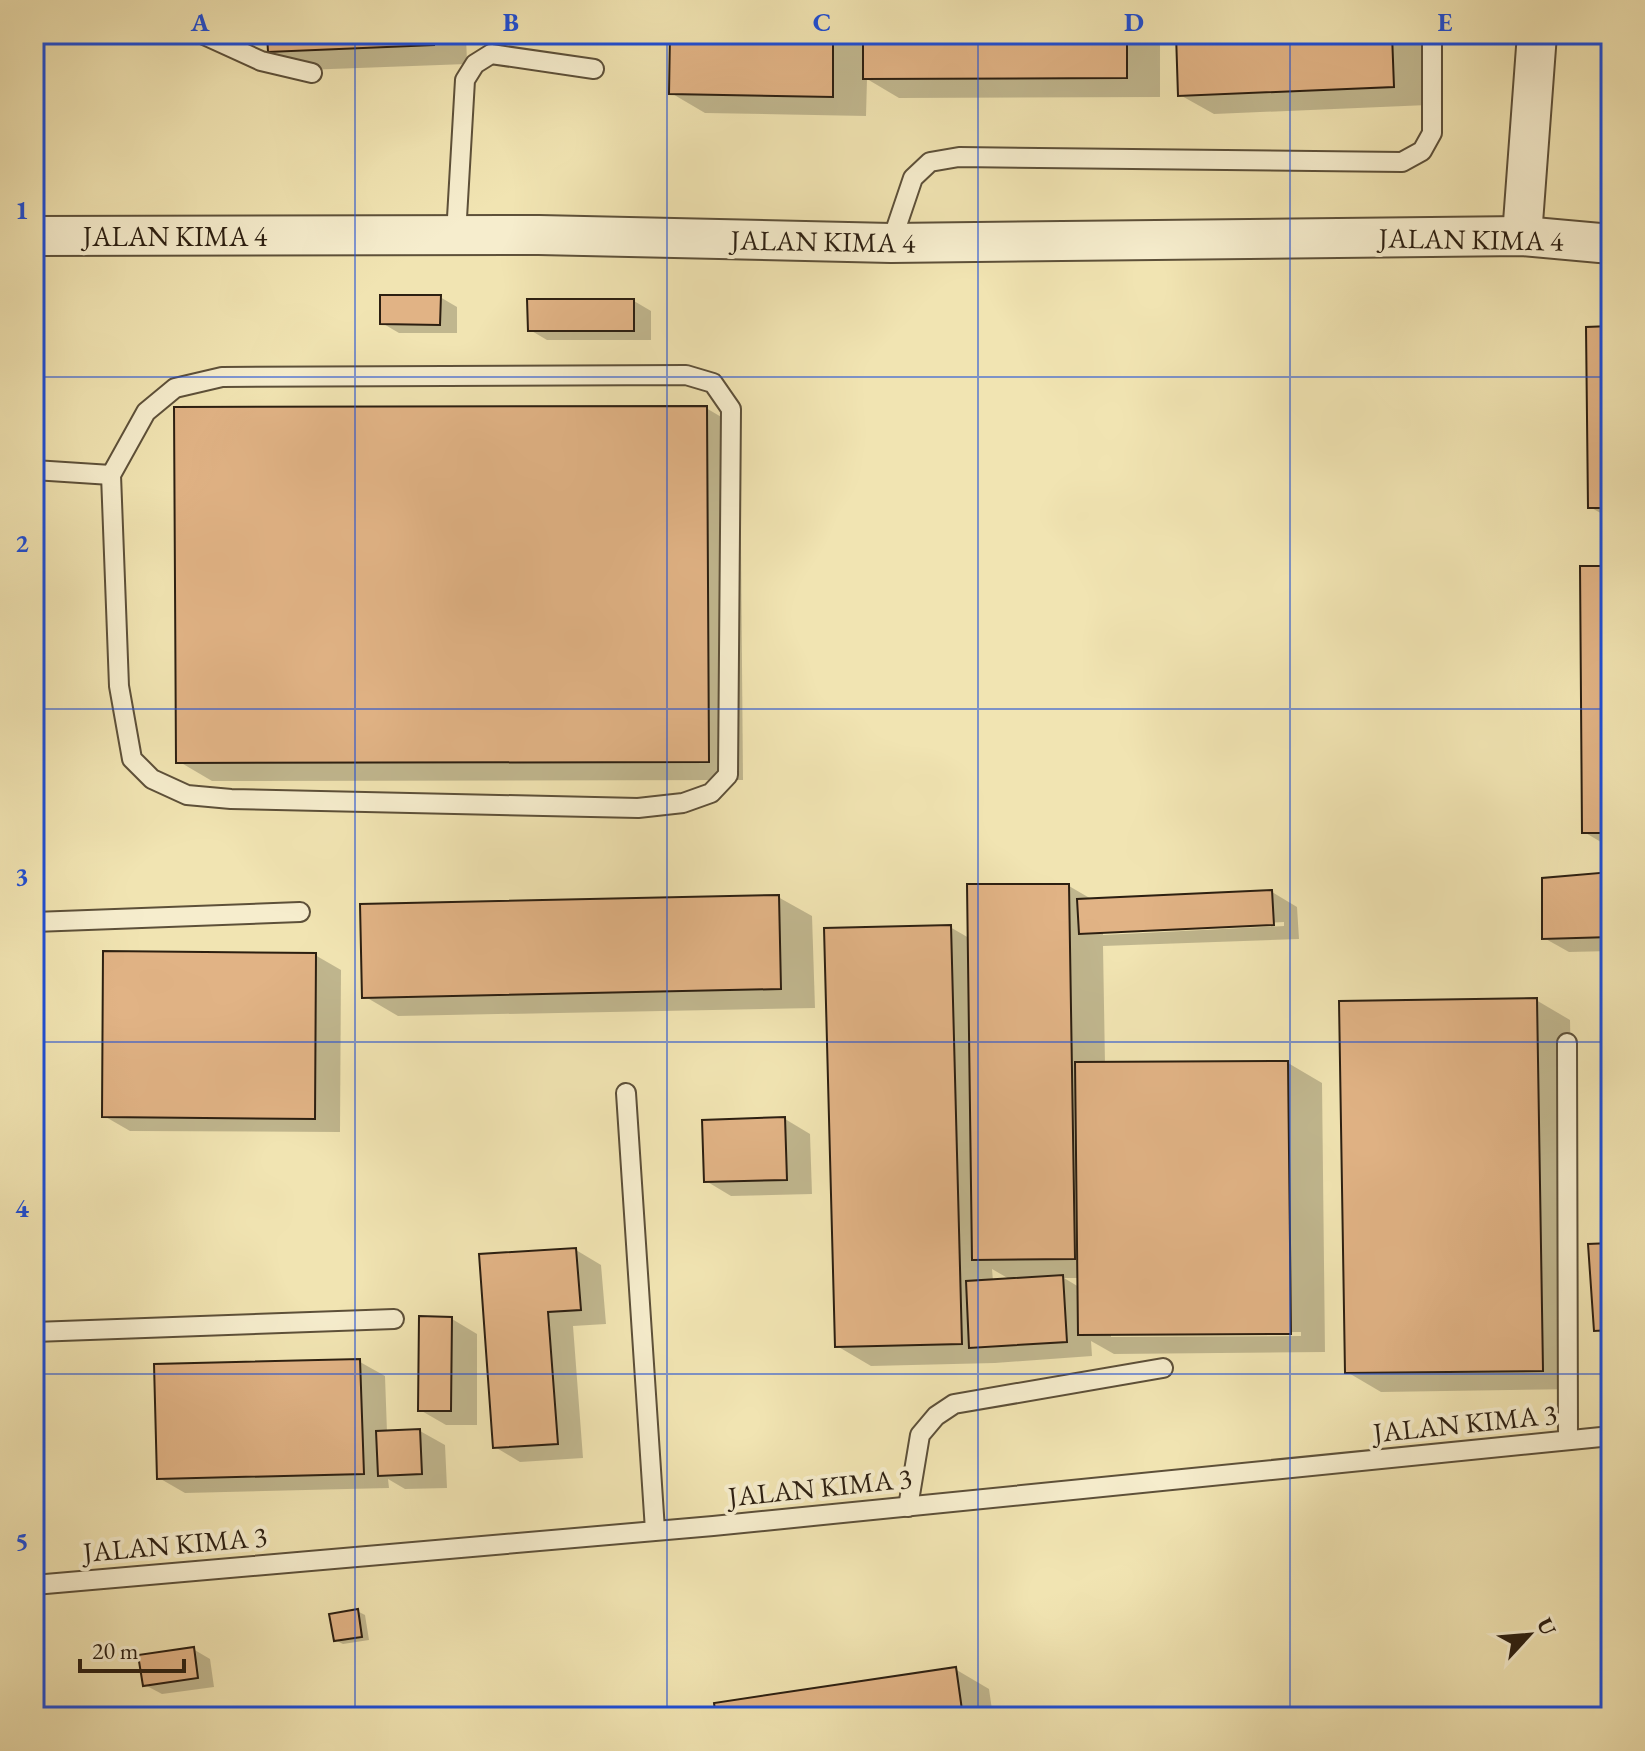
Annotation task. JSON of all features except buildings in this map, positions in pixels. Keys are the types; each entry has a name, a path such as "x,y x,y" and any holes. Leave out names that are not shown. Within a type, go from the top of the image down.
{"street":[{"path":"1522,236 1537,34"},
{"name":"JALAN KIMA 4","path":"34,236 456,235 891,243 1522,236 1611,244"}],"lane":[{"path":"202,34 261,61 312,73"},
{"path":"891,243 913,178 930,162 959,157 1402,162 1422,151 1432,133 1432,34"},
{"path":"456,235 465,80 475,64 491,54 594,69"},
{"path":"686,375 713,383 731,409 728,775 711,793 683,803 638,808 231,799 187,795 152,779 132,759 119,686 111,475 146,412 175,388 222,377 686,375"},
{"path":"34,470 111,475"},
{"path":"34,922 300,912"},
{"path":"1567,1043 1568,1440"},
{"path":"626,1093 655,1530"},
{"path":"34,1332 394,1319"},
{"path":"908,1507 920,1435 936,1416 954,1404 1163,1368"},
{"name":"JALAN KIMA 3","path":"34,1585 908,1507 1611,1436"}]}
